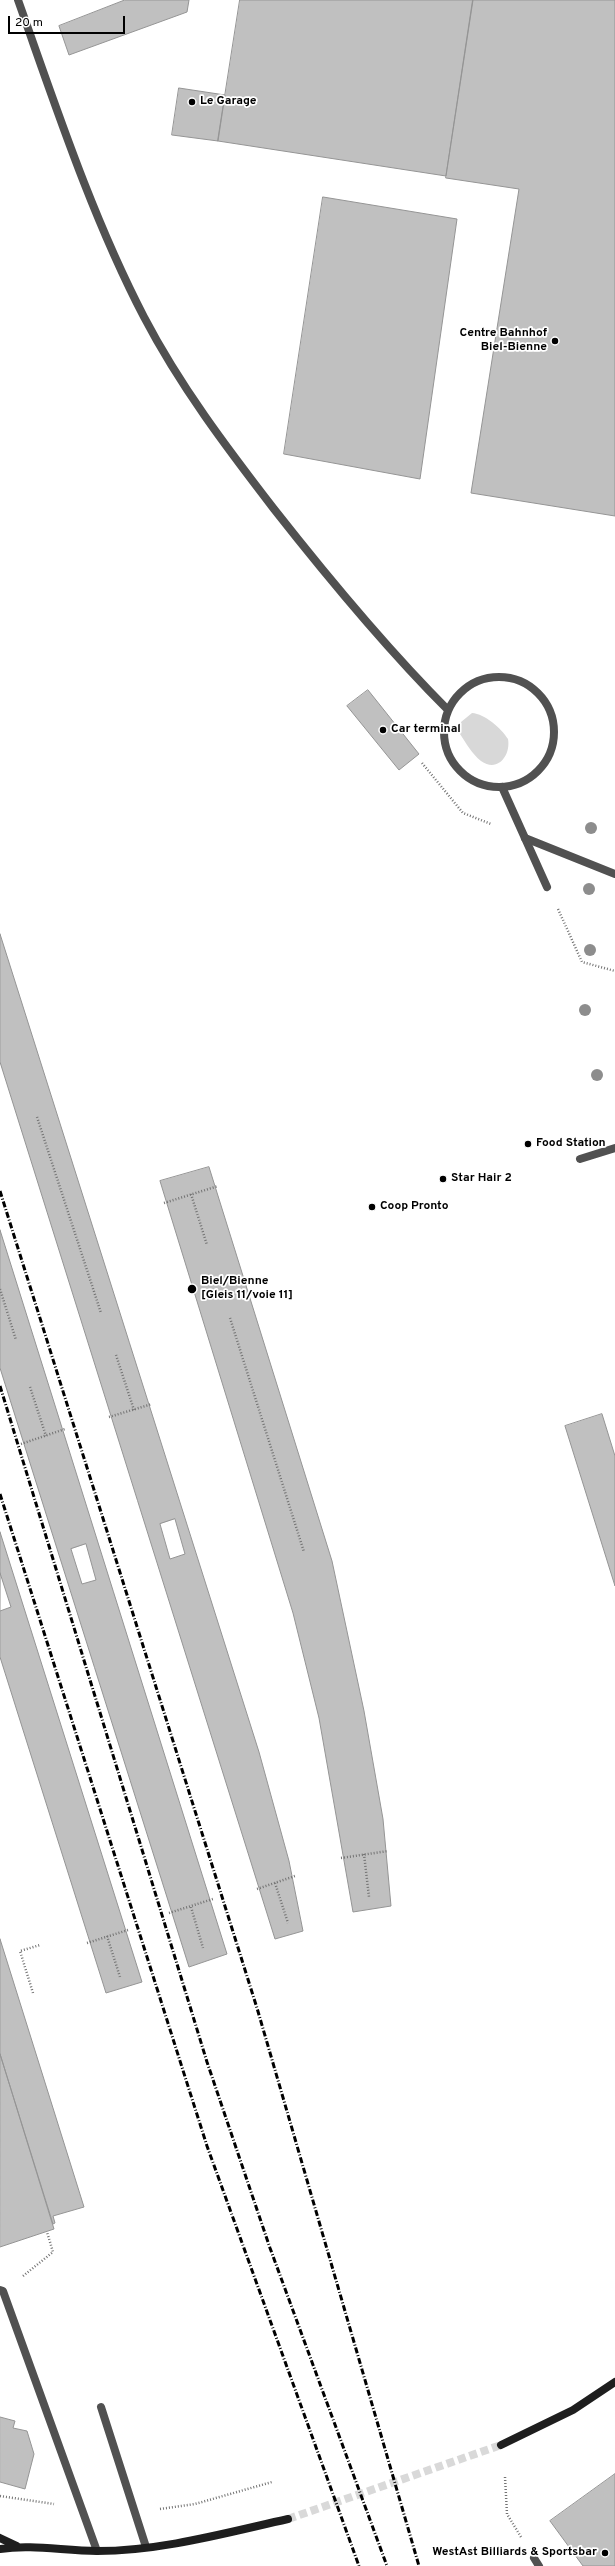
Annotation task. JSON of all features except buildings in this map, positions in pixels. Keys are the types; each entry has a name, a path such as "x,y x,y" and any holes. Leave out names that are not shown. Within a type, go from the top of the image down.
{"street":[{"path":"18,0 99,218 141,312 169,362 228,450 334,585 403,665 448,710"},
{"path":"502,677 518,680 533,688 544,701 552,716 554,732 552,749 544,764 533,776 518,784 502,787 483,784 472,779 454,763 446,746 444,728 448,710 457,696 470,685 486,678 502,677"},
{"path":"502,787 547,887"},
{"path":"525,838 615,874"},
{"path":"580,1159 615,1148"},
{"path":"2,2290 97,2551"},
{"path":"501,2445 573,2410 615,2382"},
{"path":"101,2407 146,2547"},
{"path":"0,2549 18,2547 97,2551 146,2547 288,2520"},
{"path":"0,2538 18,2547"},
{"path":"534,2558 539,2566"}],"path":[{"path":"422,763 463,813 525,838"},
{"path":"547,887 582,962 615,971"},
{"path":"38,1117 101,1313"},
{"path":"164,1203 218,1186"},
{"path":"191,1194 207,1245"},
{"path":"0,1289 16,1340"},
{"path":"230,1318 304,1552"},
{"path":"116,1355 134,1410"},
{"path":"30,1387 46,1436"},
{"path":"109,1417 152,1404"},
{"path":"21,1444 65,1430"},
{"path":"341,1858 388,1851"},
{"path":"364,1854 369,1897"},
{"path":"257,1889 295,1876"},
{"path":"275,1883 288,1924"},
{"path":"169,1914 212,1899"},
{"path":"190,1907 203,1948"},
{"path":"87,1943 128,1930"},
{"path":"107,1936 120,1977"},
{"path":"33,1993 20,1951 40,1945"},
{"path":"2,2290 53,2252 47,2232"},
{"path":"505,2477 507,2514"}],"shaded area":[{"path":"472,713 482,716 492,722 508,739 505,756 498,764 487,764 481,761 472,752 460,734 461,722"}],"tunnel":[{"path":"288,2519 501,2445"}],"railway":[{"path":"0,1191 257,2008 419,2566"},
{"path":"0,1386 207,2062 270,2248 387,2566"},
{"path":"0,1494 207,2146 359,2566"}],"place":[{"name":"Le Garage","path":"192,102"},
{"name":"Centre Bahnhof Biel-Bienne","path":"555,341"},
{"name":"Car terminal","path":"383,730"},
{"name":"Food Station","path":"528,1144"},
{"name":"Star Hair 2","path":"443,1179"},
{"name":"Coop Pronto","path":"372,1207"},
{"name":"Biel/Bienne [Gleis 11/voie 11]","path":"192,1289"},
{"name":"WestAst Billiards & Sportsbar","path":"605,2553"}]}
